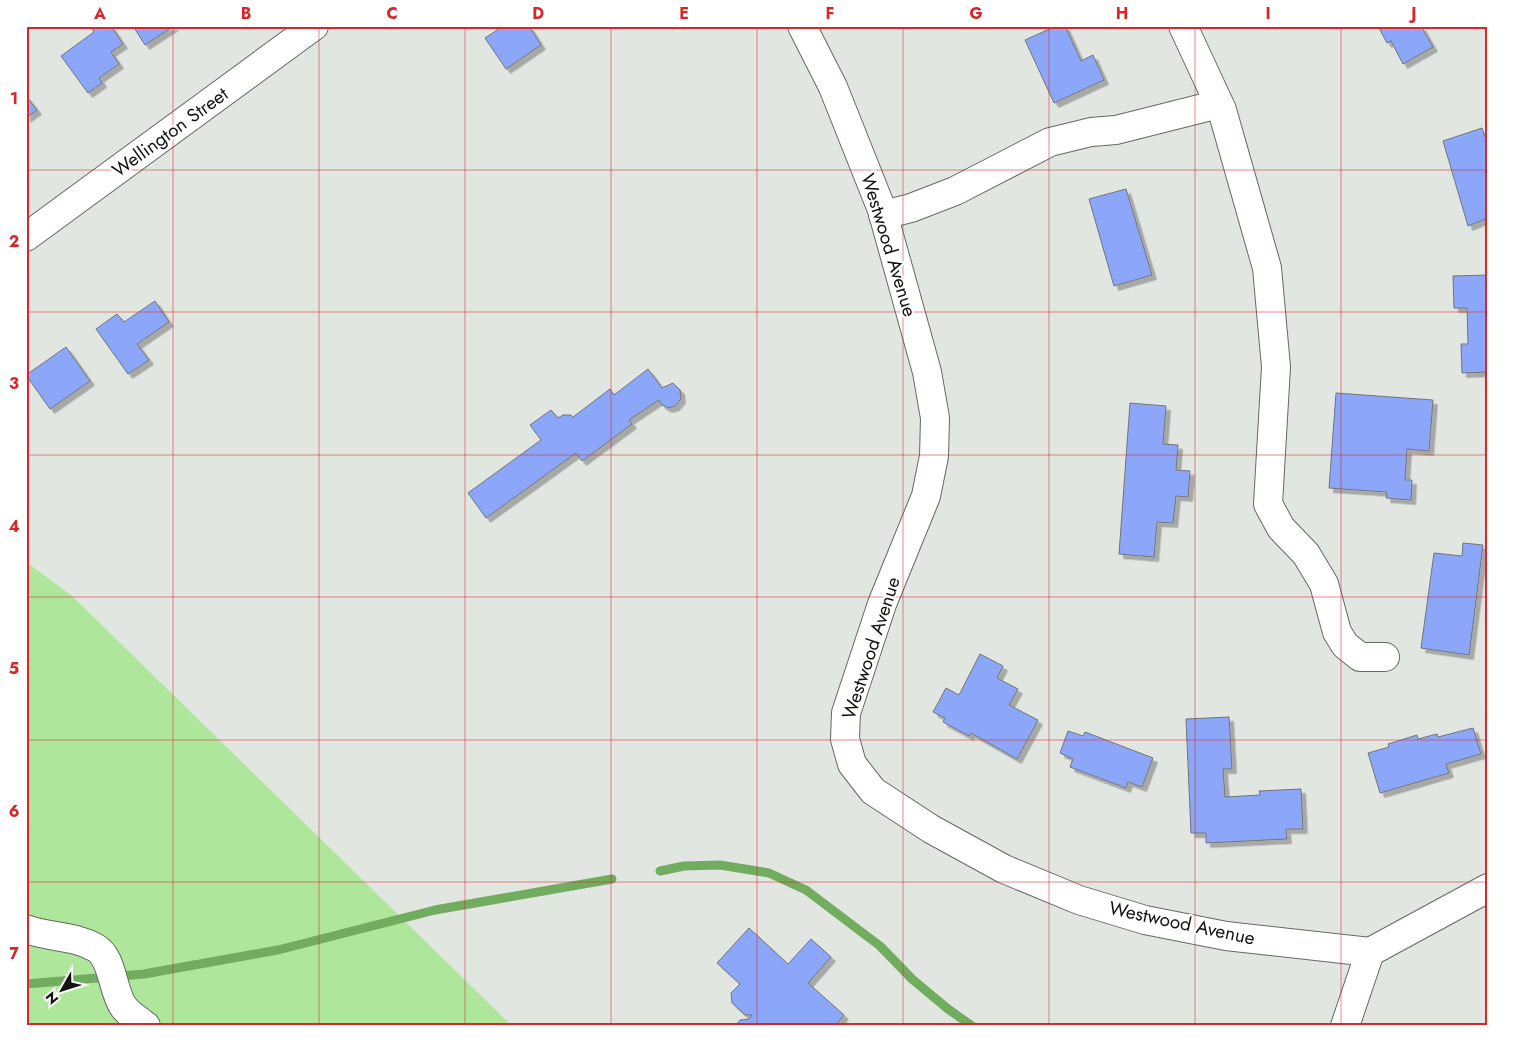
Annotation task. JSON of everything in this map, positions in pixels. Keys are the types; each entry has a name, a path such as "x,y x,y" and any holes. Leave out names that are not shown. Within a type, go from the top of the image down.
{"street":[{"name":"Wellington Street","path":"26,237 314,26"},
{"name":"Westwood Avenue","path":"802,26 833,87 883,215 927,372 935,418 934,456 926,496 882,604 846,713 845,739 852,764 873,791 931,829 1004,868 1079,900 1145,920 1226,936 1370,952"},
{"path":"1183,26 1219,104 1266,268 1276,367 1268,504 1281,528 1306,554 1324,584 1337,632 1345,645 1360,657 1385,658"},
{"path":"883,215 911,208 956,191 1050,142 1091,132 1116,130 1219,104"},
{"path":"1348,1017 1370,952 1488,888"},
{"path":"26,929 78,939 99,949 107,960 117,996 124,1008 146,1026"}],"green space":[{"path":"26,562 71,595 512,1026 26,1026"}],"building":[{"path":"94,26 111,26 123,44 111,52 119,64 99,78 102,83 88,93 61,56 94,32 91,28"},
{"path":"133,26 174,26 145,45"},
{"path":"497,26 529,26 541,45 506,69 485,38 499,29"},
{"path":"1056,26 1065,26 1081,61 1093,55 1104,80 1054,103 1025,40"},
{"path":"1378,26 1409,26 1410,28 1421,26 1433,47 1403,64 1391,41 1387,43"},
{"path":"26,96 37,110 26,118"},
{"path":"1482,128 1488,146 1488,218 1468,226 1443,141"},
{"path":"1126,189 1152,275 1114,286 1089,199"},
{"path":"1488,275 1488,372 1462,373 1461,344 1468,344 1467,308 1454,308 1453,276"},
{"path":"155,301 169,322 137,344 149,360 128,374 96,329 117,314 124,322"},
{"path":"66,347 90,381 50,409 26,375"},
{"path":"648,369 662,388 673,383 680,390 681,399 675,406 668,408 662,405 659,400 629,420 632,424 582,461 576,453 486,518 468,493 541,440 530,425 551,410 558,418 563,415 571,415 573,417 610,389 614,395"},
{"path":"1336,393 1433,400 1429,451 1407,449 1405,480 1412,480 1411,500 1386,498 1387,492 1329,488"},
{"path":"1130,403 1166,406 1163,444 1178,445 1176,470 1190,471 1188,497 1176,496 1173,523 1157,522 1154,557 1119,554"},
{"path":"1463,543 1483,545 1469,655 1421,648 1434,553 1462,556"},
{"path":"980,654 1003,666 997,678 1018,689 1009,705 1038,720 1017,759 971,733 969,736 943,722 945,718 933,712 946,688 959,695"},
{"path":"1229,717 1232,769 1223,769 1225,797 1260,795 1259,791 1301,789 1303,829 1286,829 1287,839 1206,843 1206,833 1191,833 1186,719"},
{"path":"1473,728 1481,754 1446,764 1449,773 1380,793 1368,753 1389,747 1388,744 1417,735 1418,739 1437,734 1438,737"},
{"path":"1068,731 1083,736 1085,732 1153,758 1142,787 1128,782 1126,788 1070,767 1073,759 1060,753"},
{"path":"749,928 788,964 811,939 831,957 808,983 844,1015 835,1026 735,1026 740,1020 749,1019 752,1015 745,1015 732,1003 731,993 740,984 717,963"}],"waterway":[{"path":"660,871 684,866 720,865 769,873 806,890 880,946 912,979 972,1026"},
{"path":"26,984 144,974 278,950 435,910 612,879"}]}
